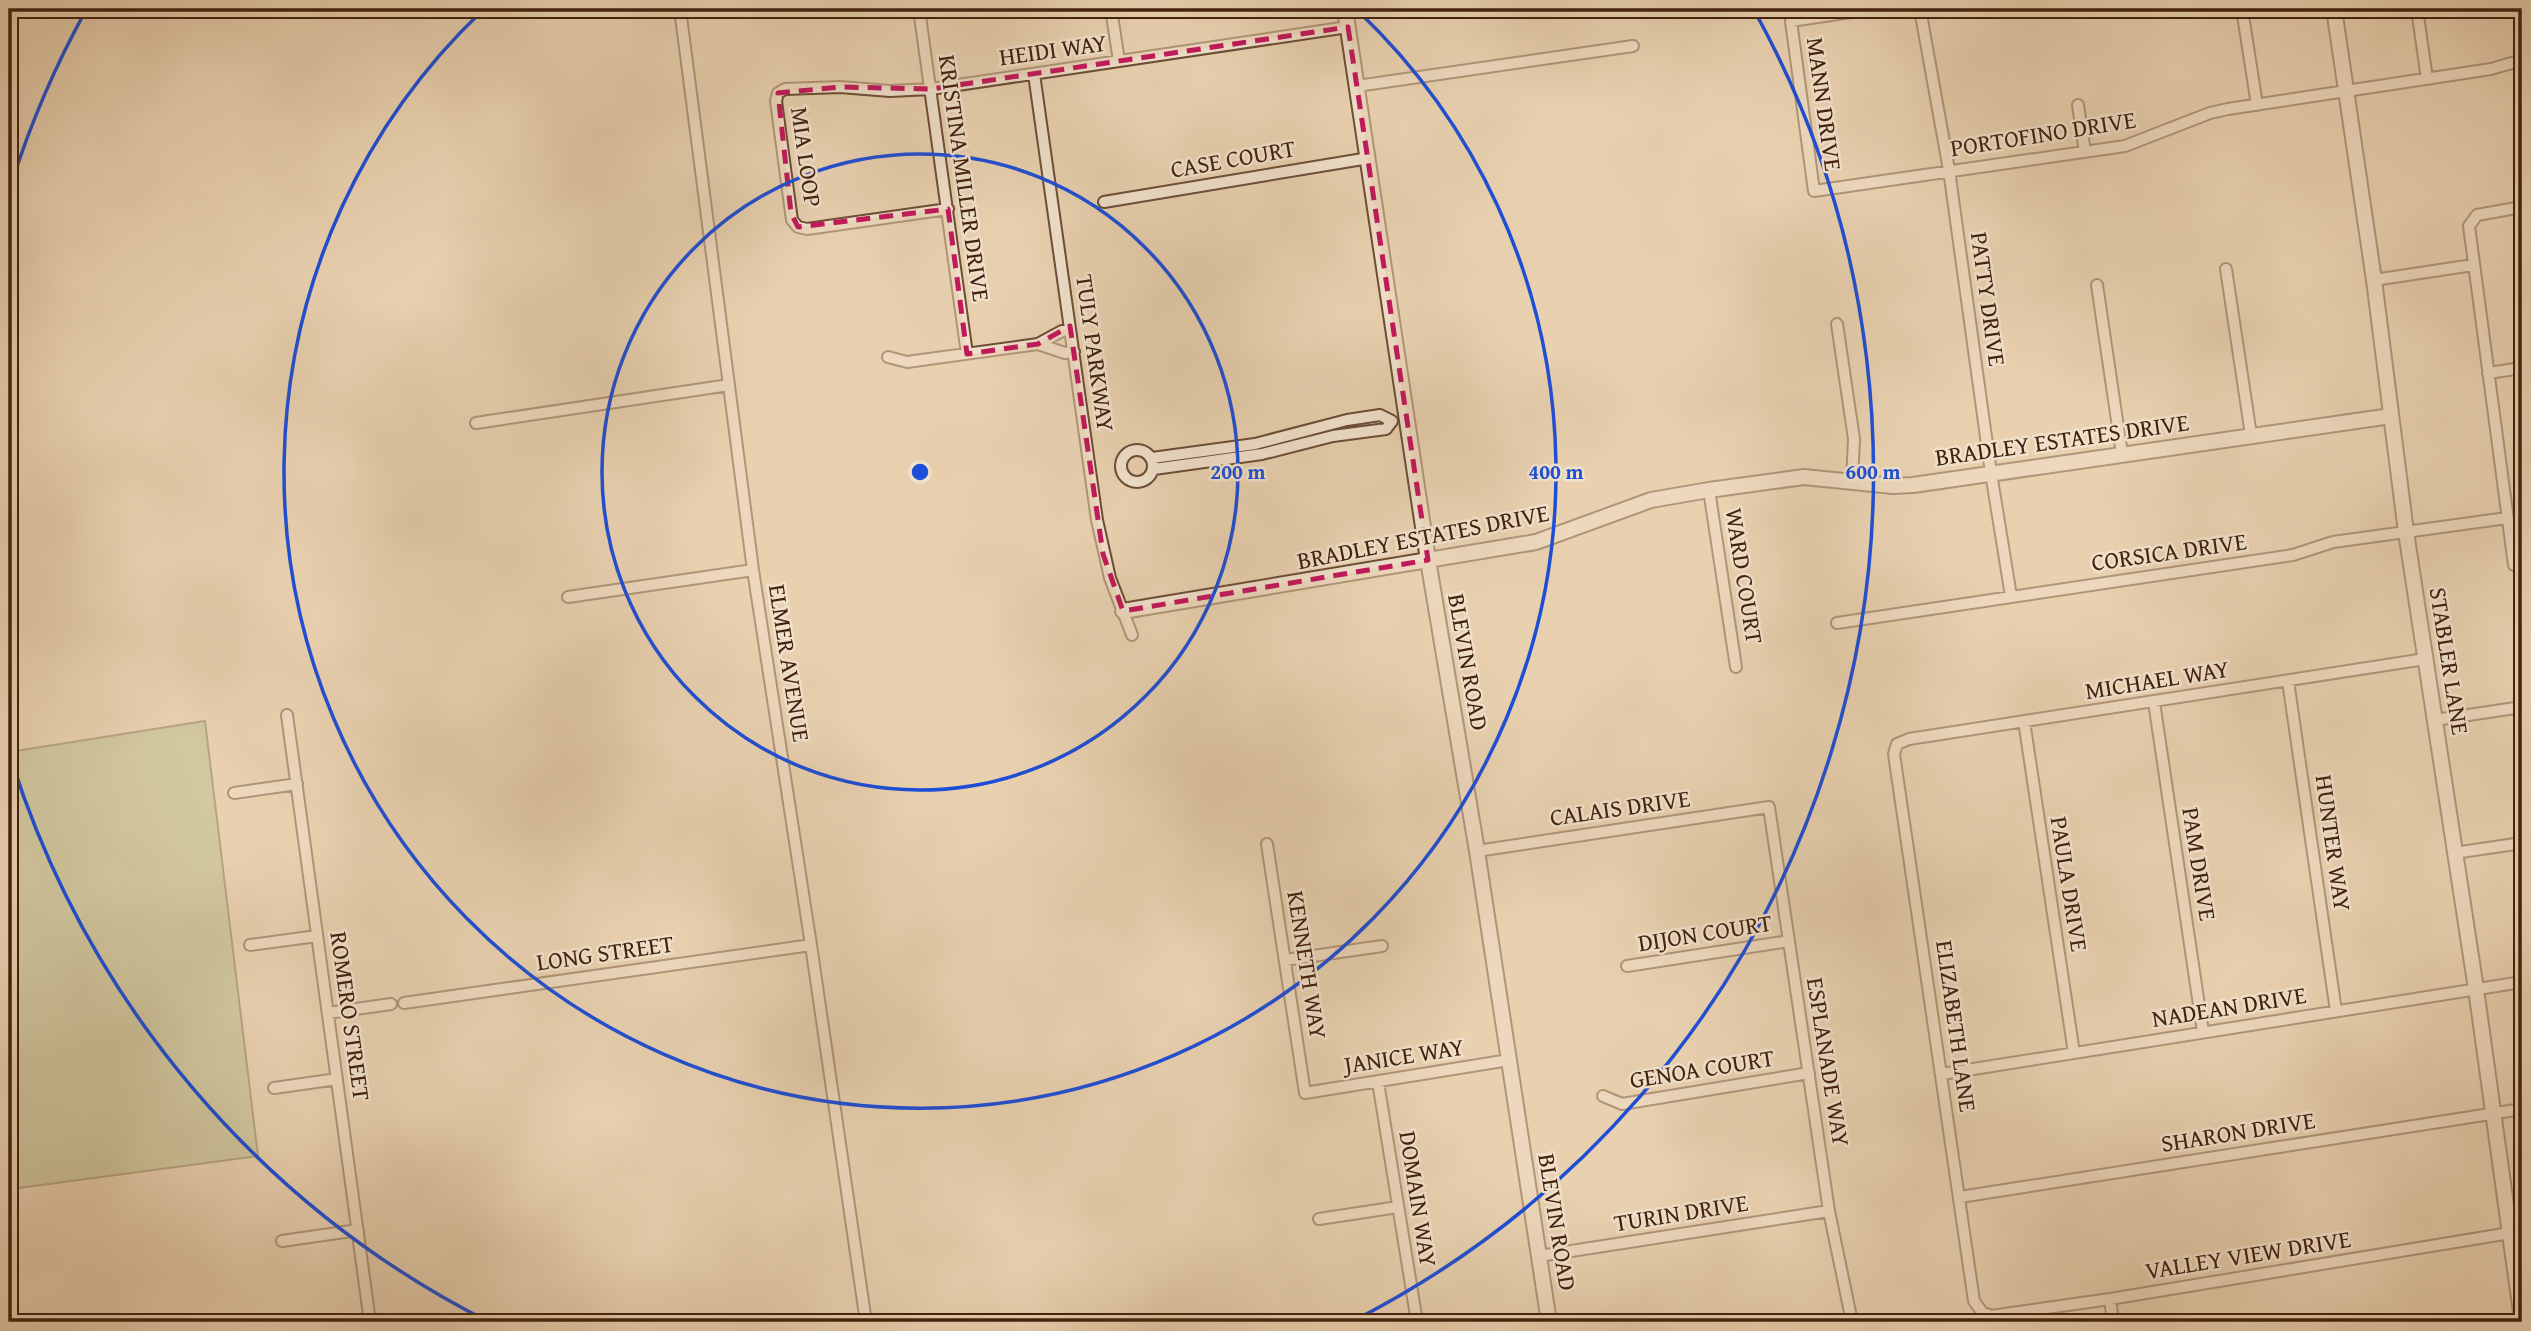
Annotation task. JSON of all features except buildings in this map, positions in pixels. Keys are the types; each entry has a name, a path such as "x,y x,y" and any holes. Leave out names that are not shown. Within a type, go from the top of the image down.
{"street":[{"name":"ELMER AVENUE","path":"680,9 753,570 866,1322"},
{"name":"KRISTINA MILLER DRIVE","path":"919,9 967,354"},
{"path":"1111,9 1119,61"},
{"name":"BLEVIN ROAD","path":"1345,9 1427,560 1477,850 1549,1322"},
{"name":"MANN DRIVE","path":"1815,191 1791,21 1871,9"},
{"name":"PATTY DRIVE","path":"1920,9 1949,170 2011,596"},
{"path":"2242,9 2257,105"},
{"name":"STABLER LANE","path":"2334,9 2374,280 2406,532 2494,1113 2516,1232 2522,1320"},
{"path":"2417,9 2427,79"},
{"name":"HEIDI WAY","path":"930,89 1348,27"},
{"path":"1357,86 1633,46"},
{"name":"PORTOFINO DRIVE","path":"1815,191 2125,146 2210,113 2427,79 2522,60"},
{"name":"TULY PARKWAY","path":"1034,74 1103,554 1132,635"},
{"name":"MIA LOOP","path":"930,89 890,91 840,87 785,89 778,93 776,101 791,213 798,228 807,229 947,209"},
{"path":"2078,105 2085,152"},
{"name":"CASE COURT","path":"1104,202 1369,158"},
{"path":"2522,207 2477,215 2469,226 2514,565 2522,564"},
{"path":"2374,280 2473,265"},
{"path":"2226,270 2251,435"},
{"path":"2096,285 2122,454"},
{"path":"1837,324 1854,439 1852,482"},
{"path":"888,357 907,362 1038,344 1070,329"},
{"path":"1038,344 1065,353 1074,352"},
{"path":"2488,373 2522,368"},
{"path":"476,423 729,385"},
{"path":"1242,451 1331,424 1380,415 1392,421 1407,419"},
{"name":"BRADLEY ESTATES DRIVE","path":"1123,611 1287,586 1318,577 1536,542 1651,500 1709,491 1804,477 1893,486 1913,485 2391,416"},
{"path":"1153,464 1386,429 1392,421"},
{"path":"1331,424 1333,436"},
{"name":"WARD COURT","path":"1709,491 1736,667"},
{"name":"CORSICA DRIVE","path":"1837,623 2293,555 2333,542 2507,518"},
{"path":"568,597 753,570"},
{"name":"MICHAEL WAY","path":"1897,744 1909,738 2425,659"},
{"name":"HUNTER WAY","path":"2288,681 2336,1011"},
{"name":"PAM DRIVE","path":"2154,702 2203,1031"},
{"path":"2435,720 2522,708"},
{"name":"ROMERO STREET","path":"287,715 370,1322"},
{"name":"PAULA DRIVE","path":"2024,721 2074,1053"},
{"name":"ELIZABETH LANE","path":"1897,744 1894,754 1974,1301 1982,1312"},
{"path":"234,793 297,784"},
{"name":"CALAIS DRIVE","path":"1477,850 1769,807"},
{"name":"ESPLANADE WAY","path":"1769,807 1829,1211 1852,1322"},
{"path":"2454,853 2522,843"},
{"name":"KENNETH WAY","path":"1267,844 1305,1093"},
{"path":"250,945 317,936"},
{"name":"DIJON COURT","path":"1627,966 1789,941"},
{"name":"LONG STREET","path":"404,1003 811,945"},
{"path":"1285,960 1382,946"},
{"name":"NADEAN DRIVE","path":"1942,1074 2522,982"},
{"path":"328,1013 391,1004"},
{"name":"JANICE WAY","path":"1305,1093 1509,1060"},
{"name":"GENOA COURT","path":"1603,1096 1622,1104 1809,1073"},
{"path":"274,1088 337,1079"},
{"name":"DOMAIN WAY","path":"1378,1082 1417,1322"},
{"name":"SHARON DRIVE","path":"1960,1197 2522,1109"},
{"path":"1320,1219 1398,1207"},
{"name":"TURIN DRIVE","path":"1539,1256 1829,1211"},
{"path":"282,1241 358,1230"},
{"name":"VALLEY VIEW DRIVE","path":"1982,1312 1991,1316 2110,1299 2516,1232"},
{"path":"2110,1299 2113,1322"}],"highlighted area":[{"path":"1348,27 1428,560 1123,611 1103,554 1070,326 1038,344 967,354 948,209 798,227 791,213 778,93 840,87 931,89"}],"green space":[{"path":"205,721 258,1156 11,1189 9,752"}]}
